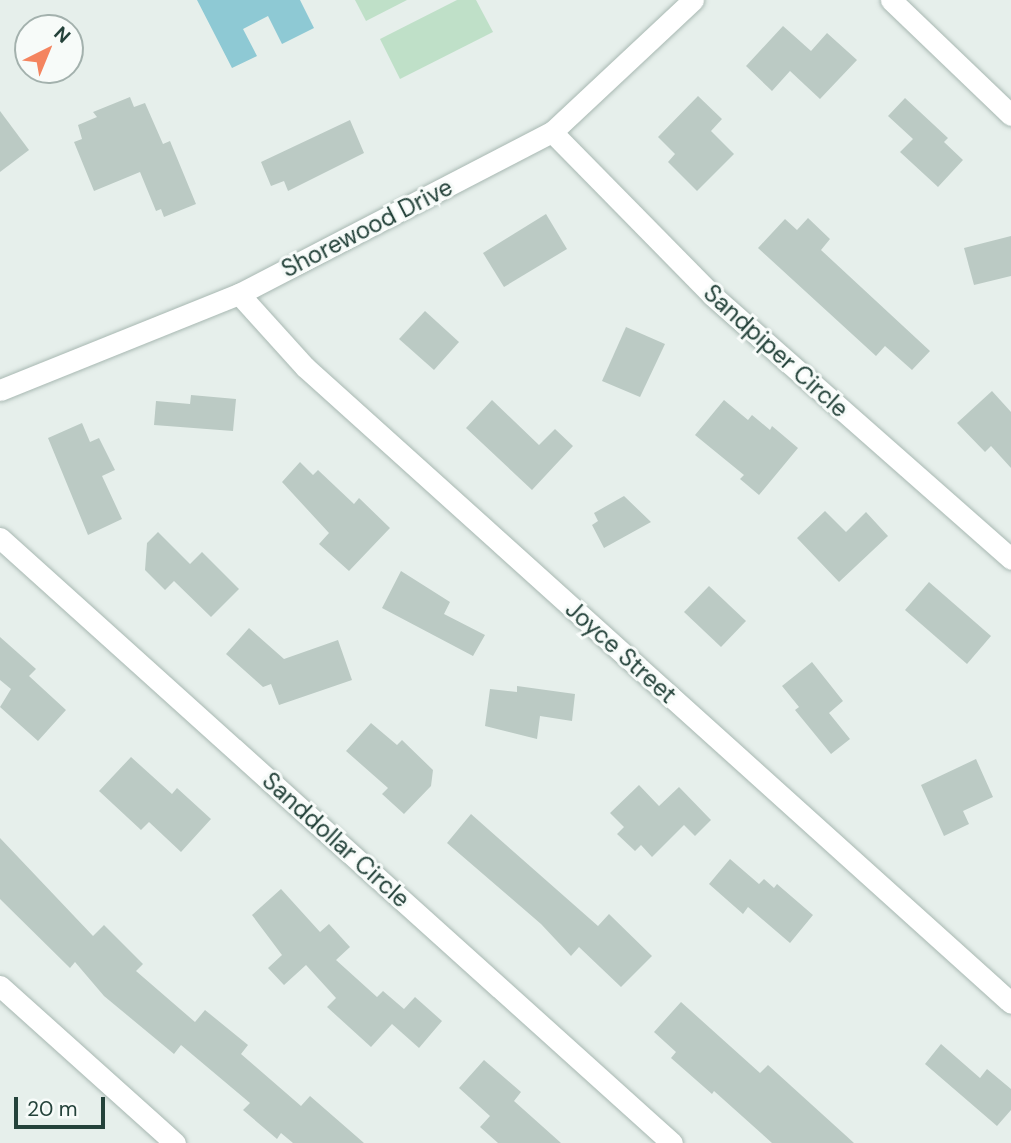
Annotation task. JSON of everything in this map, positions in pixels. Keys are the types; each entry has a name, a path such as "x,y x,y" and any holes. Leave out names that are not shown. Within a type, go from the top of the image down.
{"street":[{"name":"Shorewood Drive","path":"0,390 239,294 552,132 693,0"},
{"path":"891,0 1011,115"},
{"name":"Sandpiper Circle","path":"552,132 712,295 1011,559"},
{"name":"Joyce Street","path":"239,294 305,367 1011,1003"},
{"name":"Sanddollar Circle","path":"0,538 672,1143"},
{"path":"0,986 175,1143"}],"green space":[{"path":"355,0 407,0 366,21"},
{"path":"457,0 476,0 493,32 400,79 380,39"}],"water":[{"path":"197,0 300,0 314,28 282,44 268,16 243,29 257,56 232,68"}],"building":[{"path":"783,26 811,51 827,33 857,60 820,99 790,71 772,91 746,66"},
{"path":"698,96 722,119 711,131 734,154 697,191 668,162 675,154 658,137"},
{"path":"130,97 134,107 145,103 163,144 170,141 196,204 164,217 161,209 156,211 140,172 94,191 74,142 82,139 78,125 97,117 93,112"},
{"path":"905,98 948,138 944,142 963,160 938,187 900,152 913,139 888,116"},
{"path":"0,111 29,150 0,172"},
{"path":"350,120 364,153 288,191 284,181 271,186 261,162"},
{"path":"546,214 567,249 504,287 483,253"},
{"path":"808,218 830,239 821,250 930,351 912,370 885,346 876,356 758,248 785,219 797,230"},
{"path":"1011,236 1011,276 974,285 964,248"},
{"path":"425,311 459,342 434,370 399,339"},
{"path":"626,327 665,344 640,397 602,381"},
{"path":"992,391 1011,412 1011,468 991,446 985,452 957,423"},
{"path":"191,395 236,399 233,431 154,425 156,401 190,404"},
{"path":"492,400 539,445 555,429 573,446 532,490 466,428"},
{"path":"724,400 748,420 752,415 770,430 772,426 798,448 759,495 740,479 744,475 695,435"},
{"path":"82,423 90,442 99,438 115,470 102,476 122,519 88,535 48,438"},
{"path":"300,462 313,475 318,470 354,504 359,498 390,528 349,571 319,544 329,533 282,482"},
{"path":"624,496 651,522 604,548 592,525 598,521 594,513"},
{"path":"825,511 846,532 866,512 888,536 839,582 797,538"},
{"path":"158,532 190,564 202,552 239,589 211,617 174,581 165,590 145,570 147,543"},
{"path":"401,571 450,602 444,614 485,635 473,656 382,608"},
{"path":"929,582 991,636 967,664 905,610"},
{"path":"709,586 746,621 721,647 684,612"},
{"path":"249,628 284,659 338,640 352,680 279,705 271,684 263,687 226,654"},
{"path":"0,637 36,669 29,676 66,710 38,741 0,707 11,689 0,680"},
{"path":"812,662 843,701 829,713 850,739 831,754 795,710 799,707 782,686"},
{"path":"517,686 575,694 572,721 540,716 537,739 485,726 490,689 517,692"},
{"path":"371,723 397,745 402,740 433,770 431,786 404,814 382,794 388,788 346,751"},
{"path":"131,757 172,794 177,788 211,819 181,852 149,822 141,830 99,791"},
{"path":"976,759 993,797 963,811 969,824 944,836 921,785"},
{"path":"639,785 659,806 679,787 711,820 695,836 684,825 652,857 641,845 635,851 617,834 624,827 610,813"},
{"path":"471,814 598,926 609,914 652,956 621,987 579,947 571,956 541,924 447,843"},
{"path":"0,838 93,936 104,925 143,964 136,971 195,1022 205,1010 248,1045 241,1054 301,1106 310,1096 364,1143 293,1143 281,1133 277,1139 243,1110 250,1103 181,1045 174,1054 104,996 75,962 70,968 0,899"},
{"path":"730,859 759,884 764,879 774,888 777,884 813,915 790,943 748,907 743,914 709,884"},
{"path":"281,889 320,932 329,924 350,947 336,960 377,997 383,991 404,1009 415,997 442,1021 419,1048 392,1024 371,1047 327,1007 336,998 306,965 284,985 268,968 282,955 252,915"},
{"path":"681,1002 760,1073 768,1065 854,1143 772,1143 714,1091 712,1094 671,1058 676,1052 654,1032"},
{"path":"941,1044 980,1078 987,1069 1011,1089 1011,1110 997,1126 925,1064"},
{"path":"484,1060 521,1092 514,1101 561,1143 498,1143 480,1127 490,1116 459,1088"}]}
